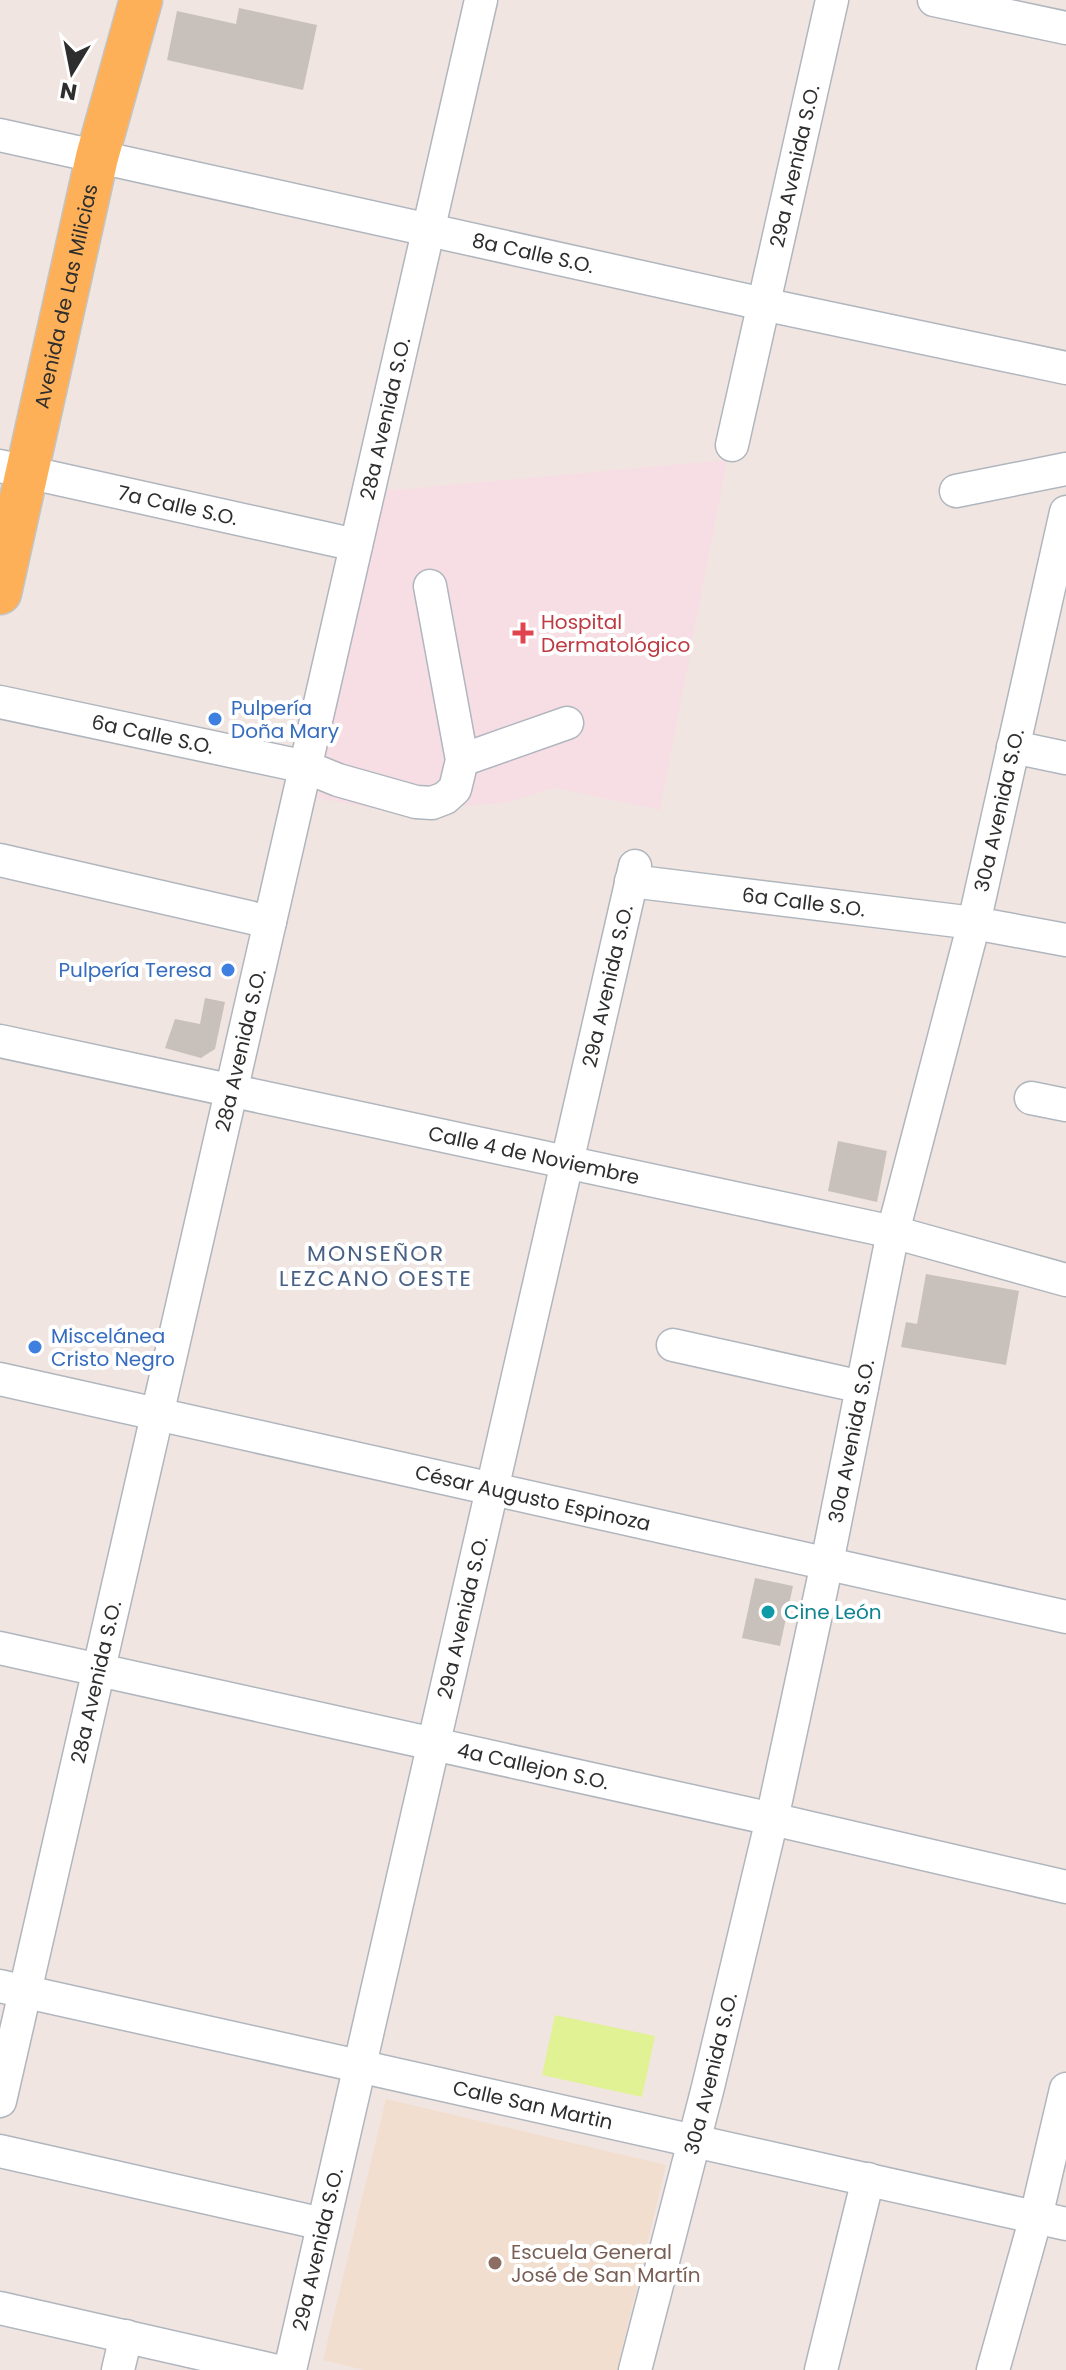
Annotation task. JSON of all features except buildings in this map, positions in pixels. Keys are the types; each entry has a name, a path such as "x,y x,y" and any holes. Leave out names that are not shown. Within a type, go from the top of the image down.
{"main road":[{"name":"Avenida de Las Milicias","path":"0,593 13,468 141,0"}],"street":[{"name":"28a Avenida S.O.","path":"0,2101 13,1988 99,1670 481,0"},
{"name":"29a Avenida S.O.","path":"732,445 832,0"},
{"path":"934,0 1066,28"},
{"name":"8a Calle S.O.","path":"0,135 428,231 760,318 1066,368"},
{"name":"7a Calle S.O.","path":"13,468 356,545"},
{"path":"956,491 1066,469"},
{"name":"30a Avenida S.O.","path":"635,2370 772,1819 893,1232 974,923 1065,521"},
{"path":"430,586 462,760 567,723"},
{"name":"6a Calle S.O.","path":"0,702 306,767 390,795 432,803 445,798 455,789 462,760"},
{"path":"1013,747 1066,758"},
{"path":"0,860 270,922"},
{"name":"29a Avenida S.O.","path":"290,2370 633,873"},
{"name":"6a Calle S.O.","path":"633,873 974,923 1066,940"},
{"name":"Calle 4 de Noviembre","path":"0,1041 893,1232 1066,1280"},
{"path":"1031,1098 1066,1105"},
{"path":"673,1345 862,1387"},
{"name":"César Augusto Espinoza","path":"0,1379 1066,1617"},
{"name":"4a Callejon S.O.","path":"0,1648 1066,1887"},
{"name":"Calle San Martin","path":"13,1988 1051,2221"},
{"path":"993,2370 1051,2221 1066,2089"},
{"path":"0,2151 323,2224"},
{"path":"821,2370 868,2179"},
{"path":"0,2308 273,2370"},
{"path":"118,2370 126,2336"}],"shaded area":[{"name":"Hospital Dermatológico","path":"727,460 660,810 555,788 504,803 387,811 317,798 382,491"},
{"name":"Escuela General José de San Martín","path":"386,2099 666,2165 617,2370 364,2370 323,2360"}],"green space":[{"path":"555,2015 655,2036 642,2097 542,2075"}],"place":[{"name":"Hospital Dermatológico","path":"523,633"},
{"name":"Pulpería Doña Mary","path":"215,719"},
{"name":"Pulpería Teresa","path":"228,970"},
{"name":"Miscelánea Cristo Negro","path":"35,1347"},
{"name":"Cine León","path":"768,1612"},
{"name":"Escuela General José de San Martín","path":"495,2263"}],"district":[{"name":"MONSEÑOR LEZCANO OESTE","path":"376,1266"}]}
